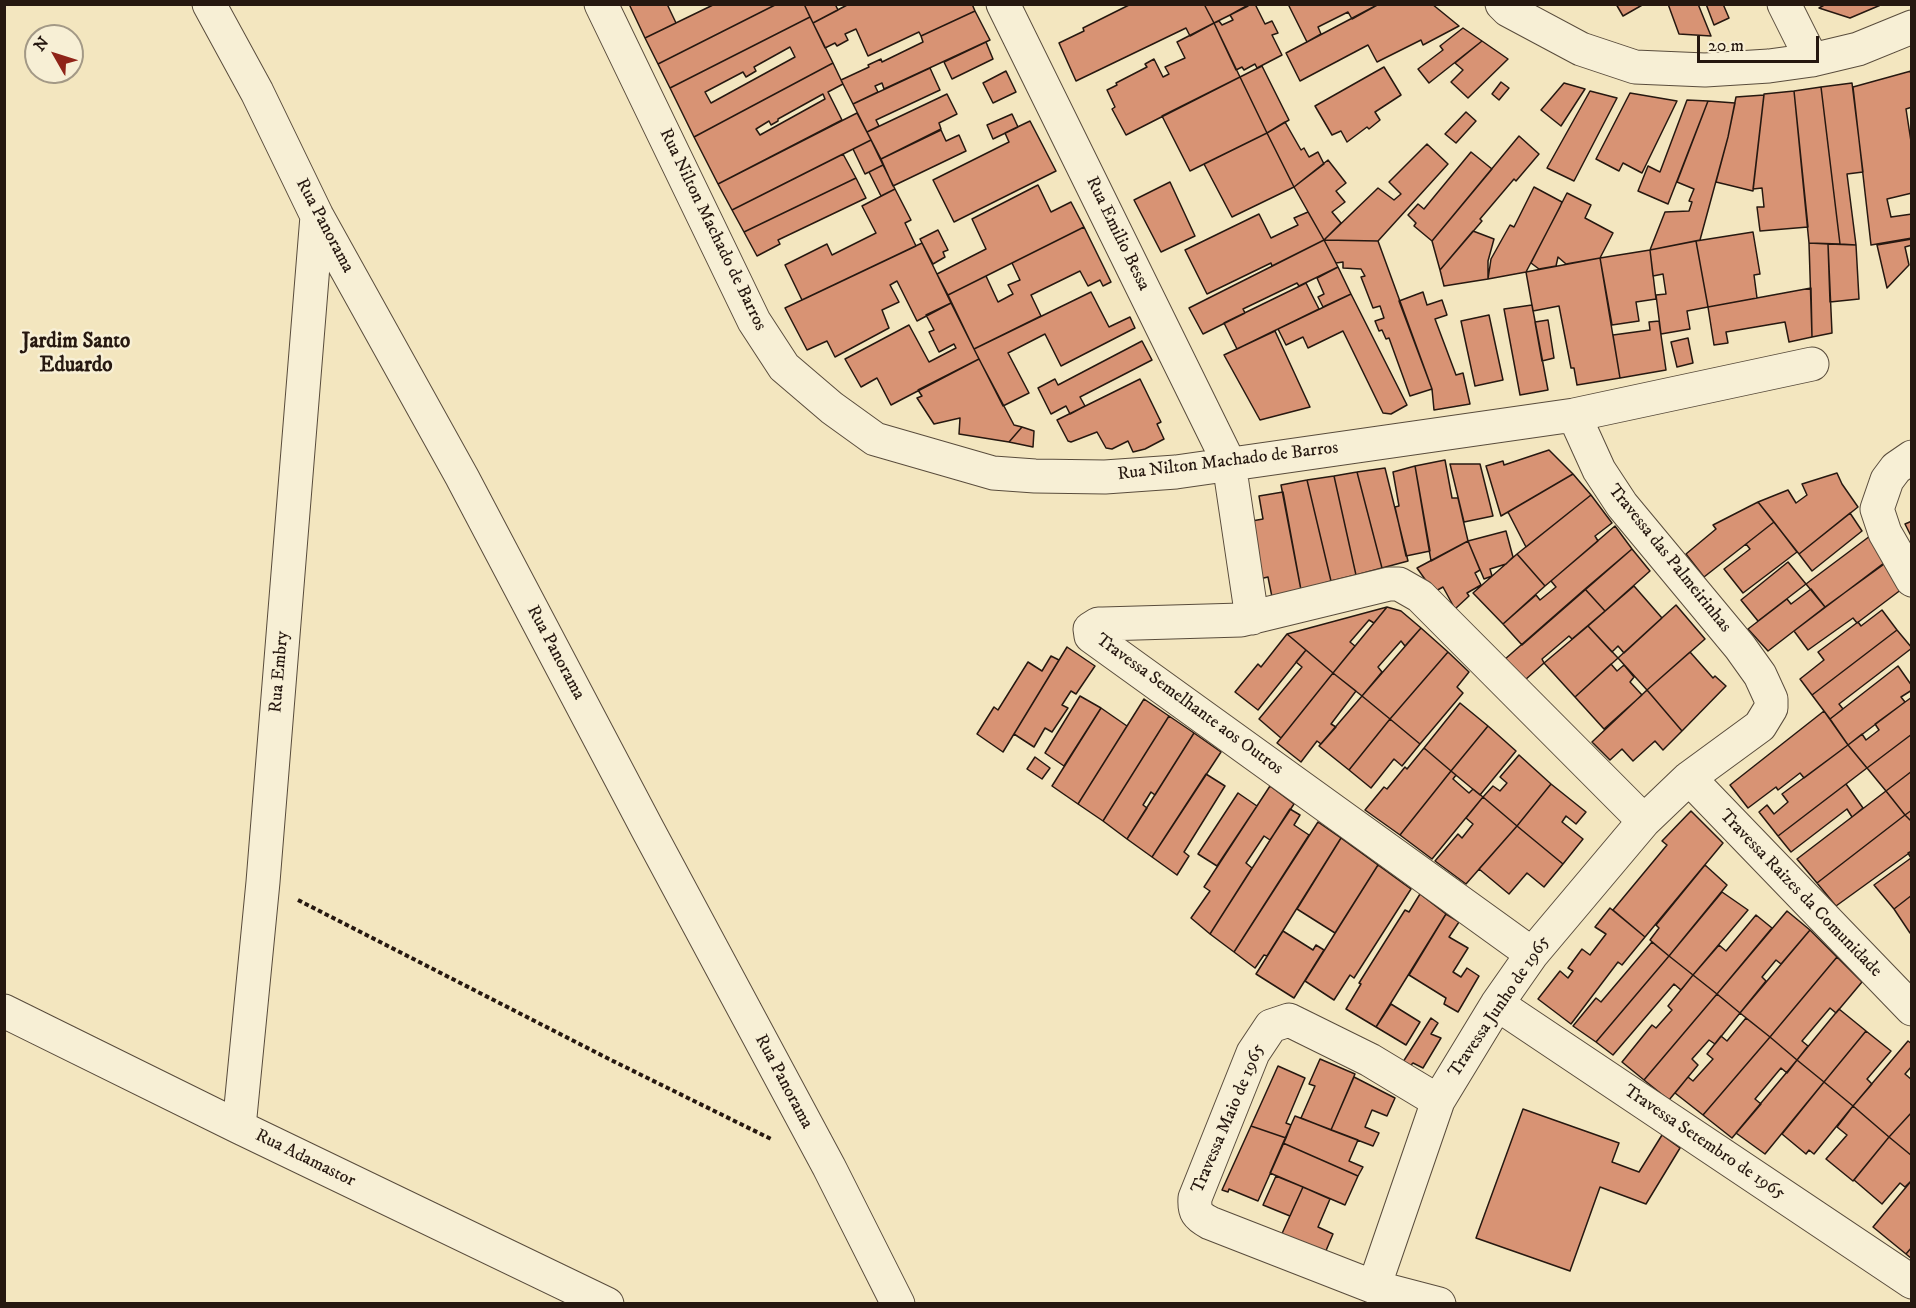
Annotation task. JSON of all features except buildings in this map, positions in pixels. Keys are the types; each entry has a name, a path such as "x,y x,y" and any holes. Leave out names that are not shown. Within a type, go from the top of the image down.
{"street":[{"name":"Rua Panorama","path":"209,4 257,92 317,216 462,477 829,1167 898,1304"},
{"name":"Rua Nilton Machado de Barros","path":"601,4 754,321 784,367 832,408 875,439 993,473 1105,477 1176,472 1574,415 1812,364"},
{"name":"Rua Emilio Bessa","path":"1003,4 1229,463 1252,618"},
{"path":"1502,4 1508,10 1581,49 1635,67 1705,70 1768,66 1812,60 1858,49 1911,27"},
{"path":"1784,4 1812,60"},
{"name":"Rua Embry","path":"239,1127 263,882 317,216"},
{"name":"Travessa das Palmeirinhas","path":"1574,415 1599,470 1622,505 1740,647 1760,675 1770,699"},
{"path":"1911,457 1896,468 1887,480 1877,508 1885,533 1911,580"},
{"name":"Travessa Semelhante aos Outros","path":"1532,954 1092,636 1089,631 1098,624 1241,620 1389,584 1398,584 1420,596 1644,821"},
{"name":"Travessa Junho de 1965","path":"1374,1287 1438,1101 1497,1004 1532,954 1644,821 1689,778 1760,726 1770,712 1770,699"},
{"name":"Travessa Raizes da Comunidade","path":"1689,778 1911,1009"},
{"name":"Travessa Setembro de 1965","path":"1497,1004 1911,1282"},
{"name":"Rua Adamastor","path":"4,1011 607,1304"},
{"name":"Travessa Maio de 1965","path":"1438,1101 1370,1060 1289,1020 1281,1022 1271,1026 1253,1053 1195,1198 1196,1214 1210,1223 1374,1287 1439,1304"}],"path":[{"path":"263,882 777,1142"}],"district":[{"name":"Jardim Santo Eduardo","path":"76,355"}]}
